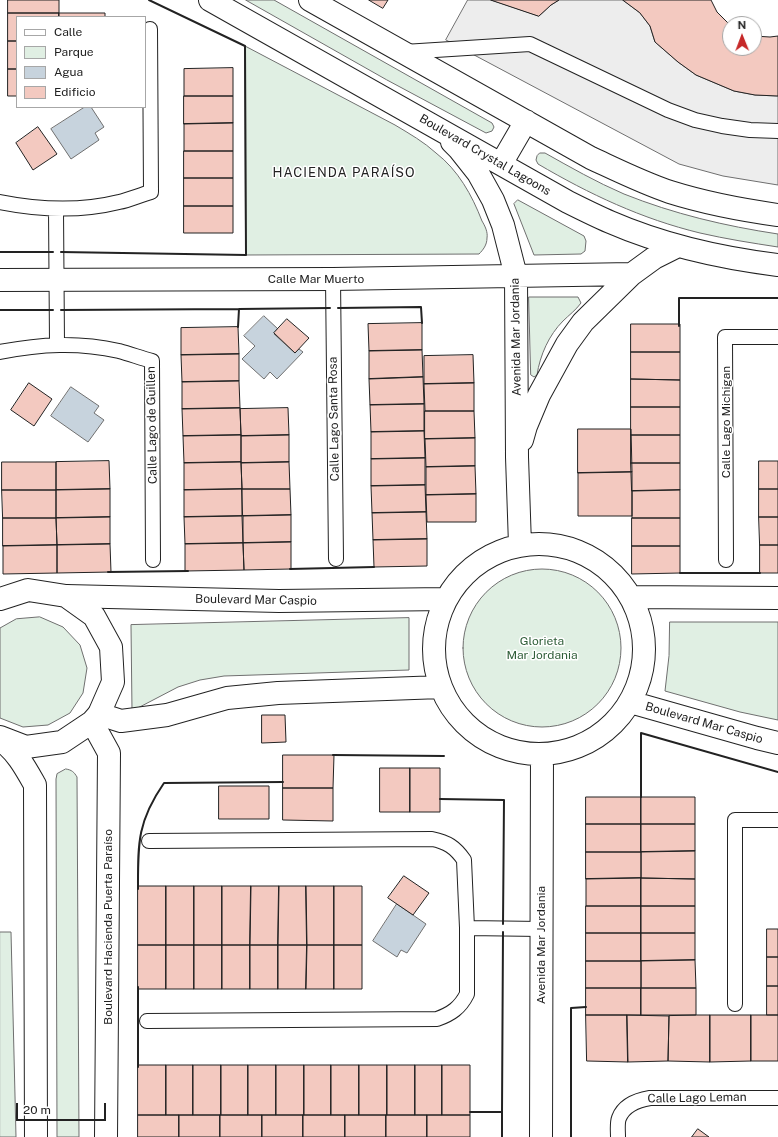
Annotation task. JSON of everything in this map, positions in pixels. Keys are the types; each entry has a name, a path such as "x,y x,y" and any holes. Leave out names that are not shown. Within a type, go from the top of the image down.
{"street":[{"name":"Boulevard Crystal Lagoons","path":"210,0 568,202 611,222 678,246 735,259 778,265"},
{"path":"310,0 591,158 630,177 670,192 737,209 778,215"},
{"path":"501,164 526,121"},
{"name":"Avenida Mar Jordania","path":"437,127 459,149 478,173 493,200 503,225 516,276 517,457 520,545"},
{"path":"517,457 526,426 539,396 567,344 583,322 632,274 654,258 678,246"},
{"name":"Calle Mar Muerto","path":"0,280 632,274"},
{"path":"552,544 584,553 611,572 631,597 641,622 645,650 641,677 630,702 614,723 593,739 568,750 542,754 516,751 492,743 470,728 453,710 441,687 433,642 446,599 464,574 490,555 520,545 552,544"},
{"name":"Boulevard Mar Caspio","path":"0,599 28,590 66,596 279,601 446,599"},
{"path":"0,739 26,747 62,742 96,718 112,682 111,647 94,616 66,596"},
{"path":"631,597 778,598"},
{"path":"96,718 121,721 167,715 227,698 278,693 441,687"},
{"name":"Boulevard Mar Caspio","path":"630,702 778,743"},
{"name":"Boulevard Hacienda Puerta Paraíso","path":"96,718 109,753 106,1137"},
{"path":"0,739 17,756 35,785 36,1137"},
{"name":"Avenida Mar Jordania","path":"541,1137 542,754"}],"lane":[{"path":"0,202 26,208 56,210 93,207 119,202 151,192 150,29"},
{"path":"403,53 530,44 668,110 695,120 750,130 778,131"},
{"path":"56,210 57,344"},
{"name":"Calle Lago Santa Rosa","path":"333,278 336,560"},
{"name":"Calle Lago Michigan","path":"726,560 725,337 778,337"},
{"name":"Calle Lago de Guillen","path":"0,352 57,344 94,347 120,352 152,361 154,560"},
{"path":"735,1004 735,820 778,820"},
{"path":"147,1021 437,1019 455,1011 462,1003 466,994 467,928 464,860 451,844 442,841 424,839 149,841"},
{"path":"467,928 541,929"},
{"name":"Calle Lago Leman","path":"618,1137 618,1118 628,1107 641,1099 778,1098"}],"green space":[{"path":"246,0 274,0 492,123 494,127 492,131 486,133 387,80"},
{"path":"245,46 395,125 422,142 444,160 464,184 485,227 487,241 482,251 479,254 246,255"},
{"path":"540,153 545,153 624,194 662,208 739,227 778,234 778,247 700,233 657,221 596,195 538,164 536,160"},
{"path":"518,200 584,236 586,241 585,251 581,254 534,255 514,204"},
{"path":"529,297 578,297 581,303 563,321 549,339 540,360 537,375 534,377 531,375"},
{"name":"Glorieta Mar Jordania","path":"542,569 572,575 598,592 615,618 621,648 615,678 598,704 572,721 542,727 512,721 486,704 469,678 463,648 469,618 486,592 512,575"},
{"path":"40,617 63,627 80,645 87,668 83,693 70,713 48,725 23,727 0,718 0,628 16,619"},
{"path":"409,618 409,670 224,676 200,680 178,687 132,711 131,625"},
{"path":"670,622 778,622 778,720 740,712 665,691 669,656"},
{"path":"66,769 73,772 77,777 79,1137 57,1137 56,779 57,774"},
{"path":"0,932 11,932 16,1137 0,1137"}],"shaded area":[{"path":"468,0 491,0 539,16 559,0 623,0 640,13 650,26 655,42 696,75 734,91 755,95 778,96 778,185 723,176 679,164 446,40"}],"water":[{"path":"83,108 92,108 104,127 95,133 99,140 71,159 51,129"},
{"path":"264,316 278,329 274,334 295,353 299,349 303,352 277,379 270,372 264,379 242,359 255,346 244,336"},
{"path":"71,387 99,406 94,413 104,420 88,442 51,416"},
{"path":"397,904 426,924 407,953 401,950 397,957 373,941"}],"building":[{"path":"8,0 59,0 59,13 8,13"},
{"path":"369,0 388,0 383,8"},
{"path":"491,0 559,0 539,16"},
{"path":"623,0 711,0 717,12 722,17 722,56 762,56 762,36 778,36 778,96 755,95 734,91 696,75 655,42 650,26 640,13"},
{"path":"8,13 59,13 59,16 16,16 16,41 8,41"},
{"path":"59,13 105,13 105,16 59,16"},
{"path":"8,41 16,41 16,69 8,69"},
{"path":"233,68 233,96 184,96 184,69"},
{"path":"8,69 16,69 16,96 8,96"},
{"path":"184,96 233,96 233,123 184,124"},
{"path":"233,123 233,151 184,151 184,124"},
{"path":"38,127 57,154 33,170 16,143"},
{"path":"184,151 233,151 233,178 184,178"},
{"path":"184,178 233,178 233,206 184,206"},
{"path":"184,206 233,206 233,233 184,233"},
{"path":"287,319 309,338 295,353 274,333"},
{"path":"422,323 422,350 369,351 368,324"},
{"path":"631,324 680,324 680,352 631,352"},
{"path":"238,327 239,354 181,355 181,328"},
{"path":"422,350 423,377 369,379 369,351"},
{"path":"631,352 680,352 680,380 631,379"},
{"path":"239,354 239,381 182,382 181,355"},
{"path":"473,355 474,383 424,384 424,356"},
{"path":"423,377 424,404 370,405 369,379"},
{"path":"631,379 680,380 680,407 631,407"},
{"path":"239,381 240,408 182,409 182,382"},
{"path":"29,383 52,399 34,426 11,410"},
{"path":"474,383 474,411 425,411 424,384"},
{"path":"424,404 424,431 371,432 370,405"},
{"path":"631,407 680,407 680,435 631,435"},
{"path":"240,408 241,435 183,436 182,409"},
{"path":"288,408 289,435 241,436 240,409"},
{"path":"425,411 474,411 475,438 425,439"},
{"path":"578,429 631,429 632,472 578,473"},
{"path":"424,431 425,458 371,459 371,432"},
{"path":"241,435 241,462 184,463 183,436"},
{"path":"289,435 289,462 241,463 241,436"},
{"path":"631,435 680,435 680,463 631,463"},
{"path":"475,438 475,466 426,467 425,439"},
{"path":"425,458 425,485 371,486 371,459"},
{"path":"109,461 110,489 56,490 56,462"},
{"path":"759,461 778,461 778,489 759,489"},
{"path":"2,462 56,462 56,490 2,490"},
{"path":"241,462 242,489 184,490 184,463"},
{"path":"289,462 290,489 242,489 241,463"},
{"path":"631,463 680,463 680,490 632,491"},
{"path":"475,466 476,494 426,495 426,467"},
{"path":"632,472 632,516 578,516 578,473"},
{"path":"425,485 426,512 372,513 371,486"},
{"path":"110,489 110,517 56,518 56,490"},
{"path":"242,489 242,516 184,517 184,490"},
{"path":"242,489 290,489 291,515 243,516"},
{"path":"759,489 778,489 778,517 759,517"},
{"path":"2,490 56,490 56,518 3,518"},
{"path":"680,490 680,518 632,518 632,491"},
{"path":"476,494 476,522 427,522 426,495"},
{"path":"426,512 427,539 373,540 372,513"},
{"path":"291,515 291,542 243,543 243,516"},
{"path":"242,516 243,543 185,544 184,517"},
{"path":"110,517 110,544 57,545 56,518"},
{"path":"759,517 778,517 778,545 760,545"},
{"path":"3,518 56,518 57,545 3,546"},
{"path":"632,518 680,518 680,546 632,546"},
{"path":"427,539 427,566 374,567 373,540"},
{"path":"291,542 291,569 244,570 243,543"},
{"path":"243,543 244,570 185,571 185,544"},
{"path":"110,544 111,572 57,573 57,545"},
{"path":"57,545 57,573 3,574 3,546"},
{"path":"760,545 778,545 778,573 760,573"},
{"path":"632,546 680,546 680,573 632,574"},
{"path":"262,715 285,715 286,742 262,743"},
{"path":"283,755 334,755 333,788 283,788"},
{"path":"380,768 410,768 410,812 380,812"},
{"path":"410,768 440,768 440,812 410,812"},
{"path":"219,786 269,786 269,819 219,819"},
{"path":"283,788 333,788 333,821 283,820"},
{"path":"586,797 641,797 641,824 586,824"},
{"path":"641,797 695,797 695,824 641,824"},
{"path":"586,824 641,824 641,852 586,852"},
{"path":"641,824 695,824 695,851 641,852"},
{"path":"695,851 695,879 641,878 641,852"},
{"path":"586,852 641,852 641,878 586,879"},
{"path":"404,876 429,893 413,915 388,898"},
{"path":"641,878 641,906 586,906 586,879"},
{"path":"641,878 695,879 695,906 641,906"},
{"path":"138,886 166,886 166,945 138,945"},
{"path":"166,886 194,886 194,945 166,945"},
{"path":"194,886 222,886 222,945 194,945"},
{"path":"222,886 251,886 250,945 222,945"},
{"path":"251,886 279,886 278,945 250,945"},
{"path":"279,886 306,886 307,945 278,945"},
{"path":"306,886 334,886 334,945 307,945"},
{"path":"334,886 362,886 362,945 334,945"},
{"path":"586,906 641,906 641,933 586,933"},
{"path":"641,906 695,906 695,933 641,933"},
{"path":"767,929 778,929 778,957 767,957"},
{"path":"586,933 641,933 641,961 586,961"},
{"path":"641,933 695,933 695,960 641,961"},
{"path":"138,945 166,945 166,989 138,989"},
{"path":"166,945 194,945 194,989 166,989"},
{"path":"194,945 222,945 222,989 194,989"},
{"path":"222,945 250,945 250,989 222,989"},
{"path":"250,945 278,945 278,989 250,989"},
{"path":"278,945 307,945 306,989 278,989"},
{"path":"307,945 334,945 334,989 306,989"},
{"path":"334,945 362,945 362,989 334,989"},
{"path":"767,957 778,957 778,986 767,986"},
{"path":"695,960 696,988 641,988 641,961"},
{"path":"586,961 641,961 641,988 586,988"},
{"path":"767,986 778,986 778,1015 767,1015"},
{"path":"586,988 641,988 641,1015 586,1015"},
{"path":"641,988 696,988 696,1015 641,1015"},
{"path":"586,1015 627,1015 628,1062 587,1061"},
{"path":"627,1015 669,1016 668,1061 628,1062"},
{"path":"710,1015 710,1062 668,1061 669,1016"},
{"path":"710,1015 751,1015 751,1061 710,1062"},
{"path":"751,1015 778,1015 778,1061 751,1061"},
{"path":"138,1065 166,1065 166,1115 138,1115"},
{"path":"166,1065 193,1065 193,1115 166,1115"},
{"path":"193,1065 221,1065 221,1115 193,1115"},
{"path":"221,1065 248,1065 248,1115 221,1115"},
{"path":"248,1065 276,1065 276,1115 248,1115"},
{"path":"276,1065 304,1065 304,1115 276,1115"},
{"path":"304,1065 331,1065 331,1115 304,1115"},
{"path":"331,1065 359,1065 359,1115 331,1115"},
{"path":"359,1065 387,1065 387,1115 359,1115"},
{"path":"387,1065 415,1065 415,1115 387,1115"},
{"path":"415,1065 442,1065 442,1115 415,1115"},
{"path":"442,1065 470,1065 470,1115 442,1115"},
{"path":"138,1115 179,1115 179,1137 138,1137"},
{"path":"179,1115 220,1115 220,1137 179,1137"},
{"path":"220,1115 262,1115 262,1137 220,1137"},
{"path":"262,1115 303,1115 303,1137 262,1137"},
{"path":"303,1115 345,1115 345,1137 303,1137"},
{"path":"345,1115 386,1115 386,1137 345,1137"},
{"path":"386,1115 427,1115 427,1137 386,1137"},
{"path":"427,1115 470,1115 470,1137 427,1137"},
{"path":"698,1129 709,1137 692,1137"}],"wall":[{"path":"61,252 246,255 245,46 149,0"},
{"path":"0,252 53,252"},
{"path":"679,326 679,298 778,298"},
{"path":"338,308 421,307 422,323"},
{"path":"238,327 239,309 330,308"},
{"path":"61,310 239,309"},
{"path":"0,310 53,310"},
{"path":"290,569 374,567"},
{"path":"108,572 188,571"},
{"path":"680,573 760,573"},
{"path":"641,797 641,733 778,772"},
{"path":"333,755 444,756"},
{"path":"138,889 138,859 141,834 149,810 164,783 283,782"},
{"path":"440,799 504,800 503,924"},
{"path":"502,1112 503,932"},
{"path":"138,987 138,1067"},
{"path":"571,1137 571,1008 586,1007"},
{"path":"470,1112 502,1112 502,1137"}],"district":[{"name":"HACIENDA PARAÍSO","path":"344,173"}]}
